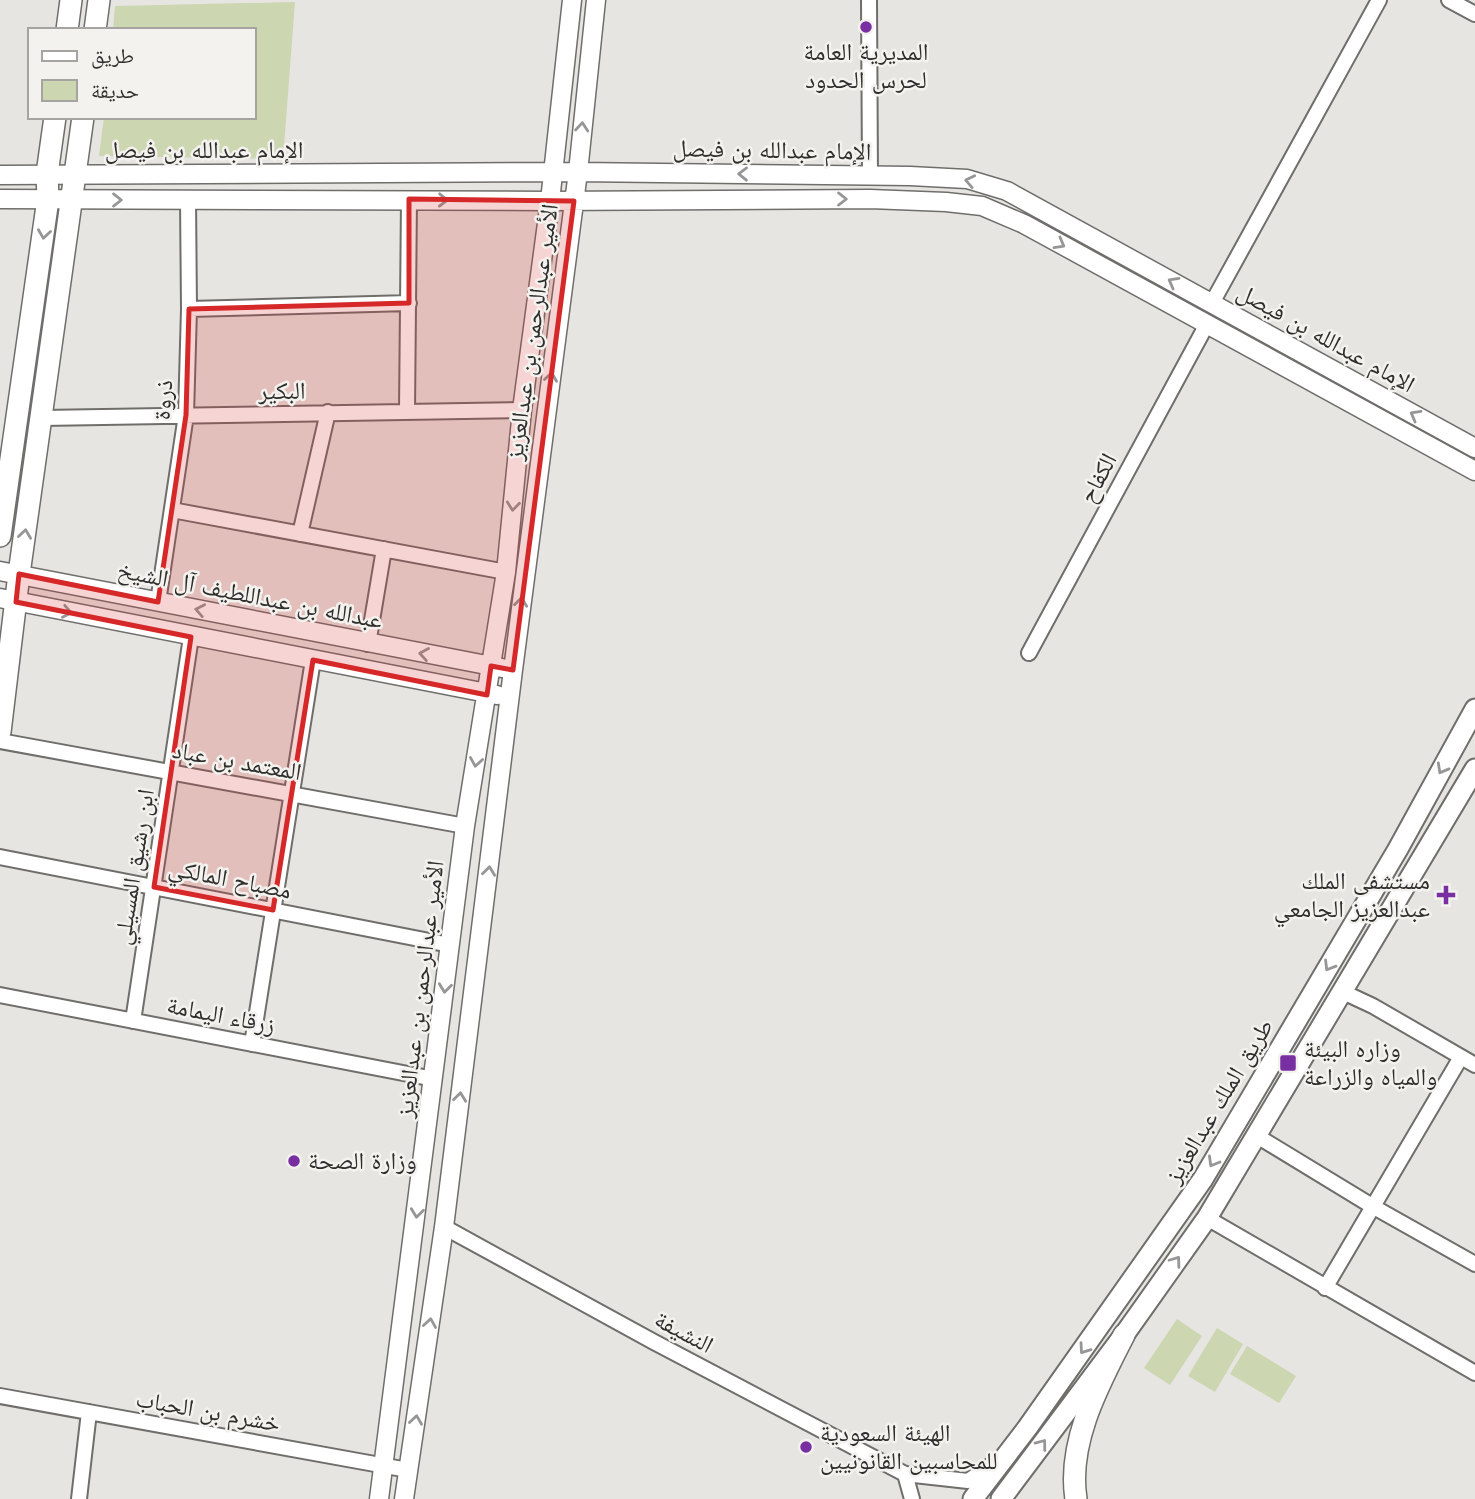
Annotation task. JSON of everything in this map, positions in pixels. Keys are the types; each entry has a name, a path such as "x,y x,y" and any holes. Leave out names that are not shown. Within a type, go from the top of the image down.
{"main road":[{"path":"67,28 71,0"},
{"path":"95,28 99,0"},
{"path":"0,536 48,199 47,174 55,119"},
{"path":"0,732 9,573 42,418 83,119"},
{"name":"طريق الملك عبدالعزيز","path":"973,1499 1203,1179 1391,860 1475,709"},
{"name":"طريق الملك عبدالعزيز","path":"1001,1499 1124,1335 1207,1218 1475,769"},
{"path":"1076,1499 1075,1461 1081,1437 1102,1377 1124,1335"}],"street":[{"name":"الأمير عبدالرحمن بن عبدالعزيز","path":"379,1499 466,826 506,572 522,410 550,201 572,0"},
{"name":"الأمير عبدالرحمن بن عبدالعزيز","path":"510,696 578,172 596,0"},
{"path":"869,0 870,176"},
{"path":"1212,303 1379,0"},
{"path":"1449,0 1475,14"},
{"name":"الإمام عبدالله بن فيصل","path":"0,175 578,172 967,179 1007,191 1475,448"},
{"path":"279,174 289,177 295,187 290,196 283,199"},
{"path":"341,174 329,179 326,188 331,197 343,199"},
{"name":"الإمام عبدالله بن فيصل","path":"0,199 870,199 982,206 1024,224 1475,471"},
{"path":"407,411 409,199"},
{"name":"ذروة","path":"158,602 187,415 188,200"},
{"path":"189,309 409,303"},
{"name":"الكفاح","path":"1029,653 1207,324"},
{"name":"البكير","path":"42,418 522,410"},
{"path":"300,534 328,412"},
{"path":"172,510 506,572"},
{"path":"368,644 384,549"},
{"name":"عبدالله بن عبداللطيف آل الشيخ","path":"9,573 513,670"},
{"path":"8,600 487,695 510,696 444,1227 404,1499"},
{"name":"ابن رشيق المسيلي","path":"133,1021 191,636"},
{"path":"252,1044 313,660"},
{"name":"المعتمد بن عباد","path":"0,741 466,826"},
{"name":"مصباح المالكي","path":"0,857 450,945"},
{"path":"1343,992 1373,1006 1475,1065"},
{"name":"زرقاء اليمامة","path":"0,995 434,1079"},
{"path":"1325,1288 1461,1057"},
{"path":"1257,1136 1372,1206 1475,1264"},
{"path":"1207,1218 1475,1373"},
{"name":"النشيفة","path":"444,1227 654,1342 905,1474"},
{"name":"خشرم بن الحباب","path":"0,1396 408,1470"},
{"path":"79,1499 89,1412"},
{"path":"912,1499 905,1474 968,1481 1007,1454"},
{"path":"964,1499 1007,1454"}],"highlighted area":[{"path":"409,199 574,201 513,670 491,666 487,695 313,660 273,910 154,887 191,637 16,602 19,574 158,602 186,415 189,309 409,303"}],"green space":[{"path":"295,2 283,159 99,156 104,119 256,119 256,28 113,28 115,6"},
{"path":"1177,1319 1202,1336 1170,1385 1144,1368"},
{"path":"1217,1328 1243,1344 1215,1392 1188,1376"},
{"path":"1247,1346 1296,1376 1279,1403 1230,1374"}],"place":[{"name":"المديرية العامة لحرس الحدود","path":"866,27"},
{"name":"مستشفى الملك عبدالعزيز الجامعي","path":"1446,895"},
{"name":"وزاره البيئة والمياه والزراعة","path":"1288,1063"},
{"name":"وزارة الصحة","path":"294,1161"},
{"name":"الهيئة السعودية للمحاسبين القانونيين","path":"806,1447"}]}
